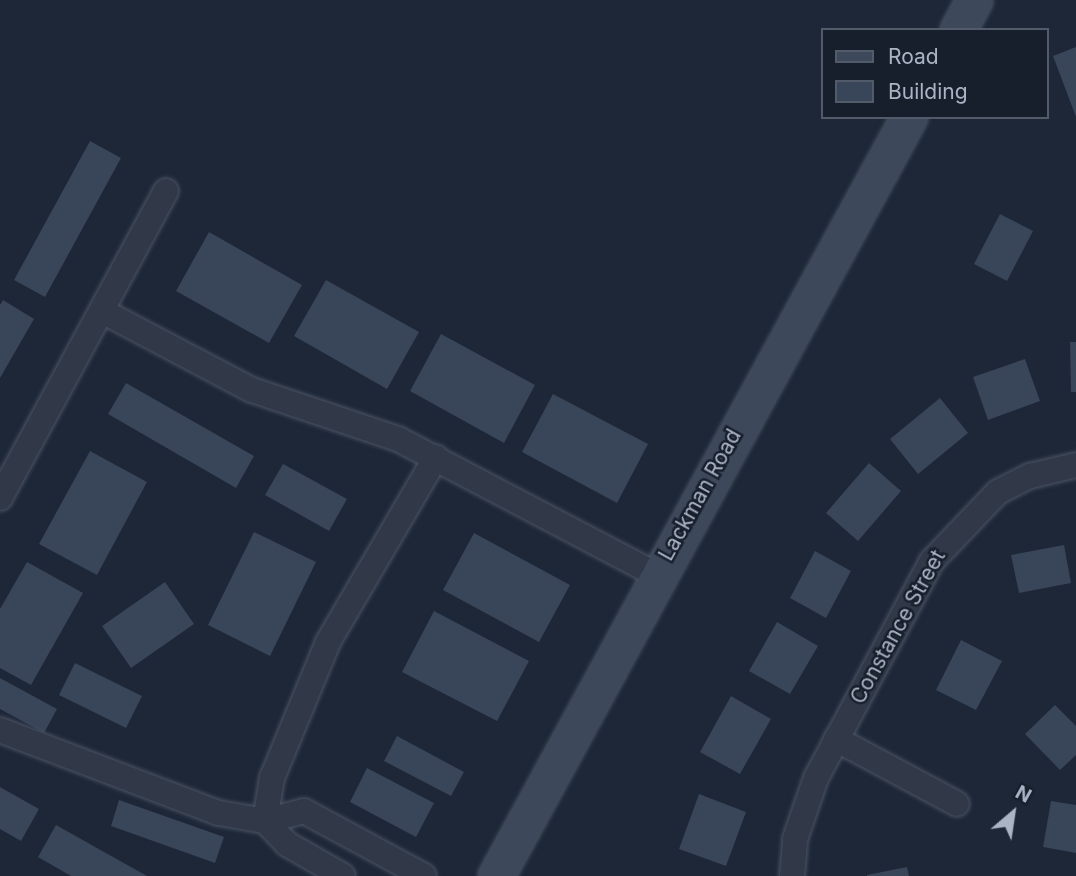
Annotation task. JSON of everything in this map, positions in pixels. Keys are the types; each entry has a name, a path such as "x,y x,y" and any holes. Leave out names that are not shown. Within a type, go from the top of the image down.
{"main road":[{"path":"959,28 974,0"},
{"name":"Lackman Road","path":"496,876 657,575 908,119"}],"street":[{"path":"0,498 166,191"},
{"path":"102,310 252,390 436,457 657,575"},
{"path":"265,821 286,739 328,642 436,457"},
{"name":"Constance Street","path":"793,876 803,806 836,739 953,533 999,492 1030,476 1076,465"},
{"path":"0,730 219,813 265,821 304,811 424,876"},
{"path":"836,739 957,804"},
{"path":"265,821 287,845 343,876"}],"building":[{"path":"1076,47 1076,117 1053,56"},
{"path":"90,141 121,158 45,297 14,280"},
{"path":"1000,214 1033,231 1007,281 974,264"},
{"path":"209,232 302,285 269,343 176,291"},
{"path":"326,280 419,332 387,389 294,336"},
{"path":"3,300 34,319 0,378 0,305"},
{"path":"441,334 535,385 504,443 410,391"},
{"path":"1070,342 1076,342 1076,392 1071,392"},
{"path":"1025,359 1040,401 988,420 973,377"},
{"path":"126,383 254,456 236,488 108,414"},
{"path":"553,394 648,444 617,503 522,452"},
{"path":"940,398 968,433 918,474 890,439"},
{"path":"90,451 147,482 97,575 39,544"},
{"path":"869,463 901,491 858,541 826,513"},
{"path":"283,464 347,499 329,531 265,495"},
{"path":"254,532 316,562 270,656 208,625"},
{"path":"474,533 570,585 539,642 443,590"},
{"path":"1064,545 1071,583 1019,593 1011,555"},
{"path":"815,551 851,571 826,618 790,598"},
{"path":"27,562 83,593 31,685 0,668 0,609"},
{"path":"165,582 194,624 131,668 102,626"},
{"path":"434,611 529,661 497,721 402,672"},
{"path":"777,622 818,646 790,694 749,671"},
{"path":"961,640 1002,661 976,710 936,690"},
{"path":"75,663 142,696 126,728 59,695"},
{"path":"0,678 57,709 44,733 0,709"},
{"path":"731,696 771,719 740,774 700,752"},
{"path":"1055,705 1076,726 1076,755 1060,770 1025,734"},
{"path":"397,736 464,772 451,796 384,761"},
{"path":"367,768 434,803 416,837 350,802"},
{"path":"0,787 39,809 21,841 0,829"},
{"path":"699,794 746,812 726,866 679,849"},
{"path":"119,800 224,837 215,863 111,826"},
{"path":"1051,801 1076,805 1076,853 1043,847"},
{"path":"56,825 147,876 71,876 38,857"},
{"path":"907,867 909,876 867,876 867,875"}]}
